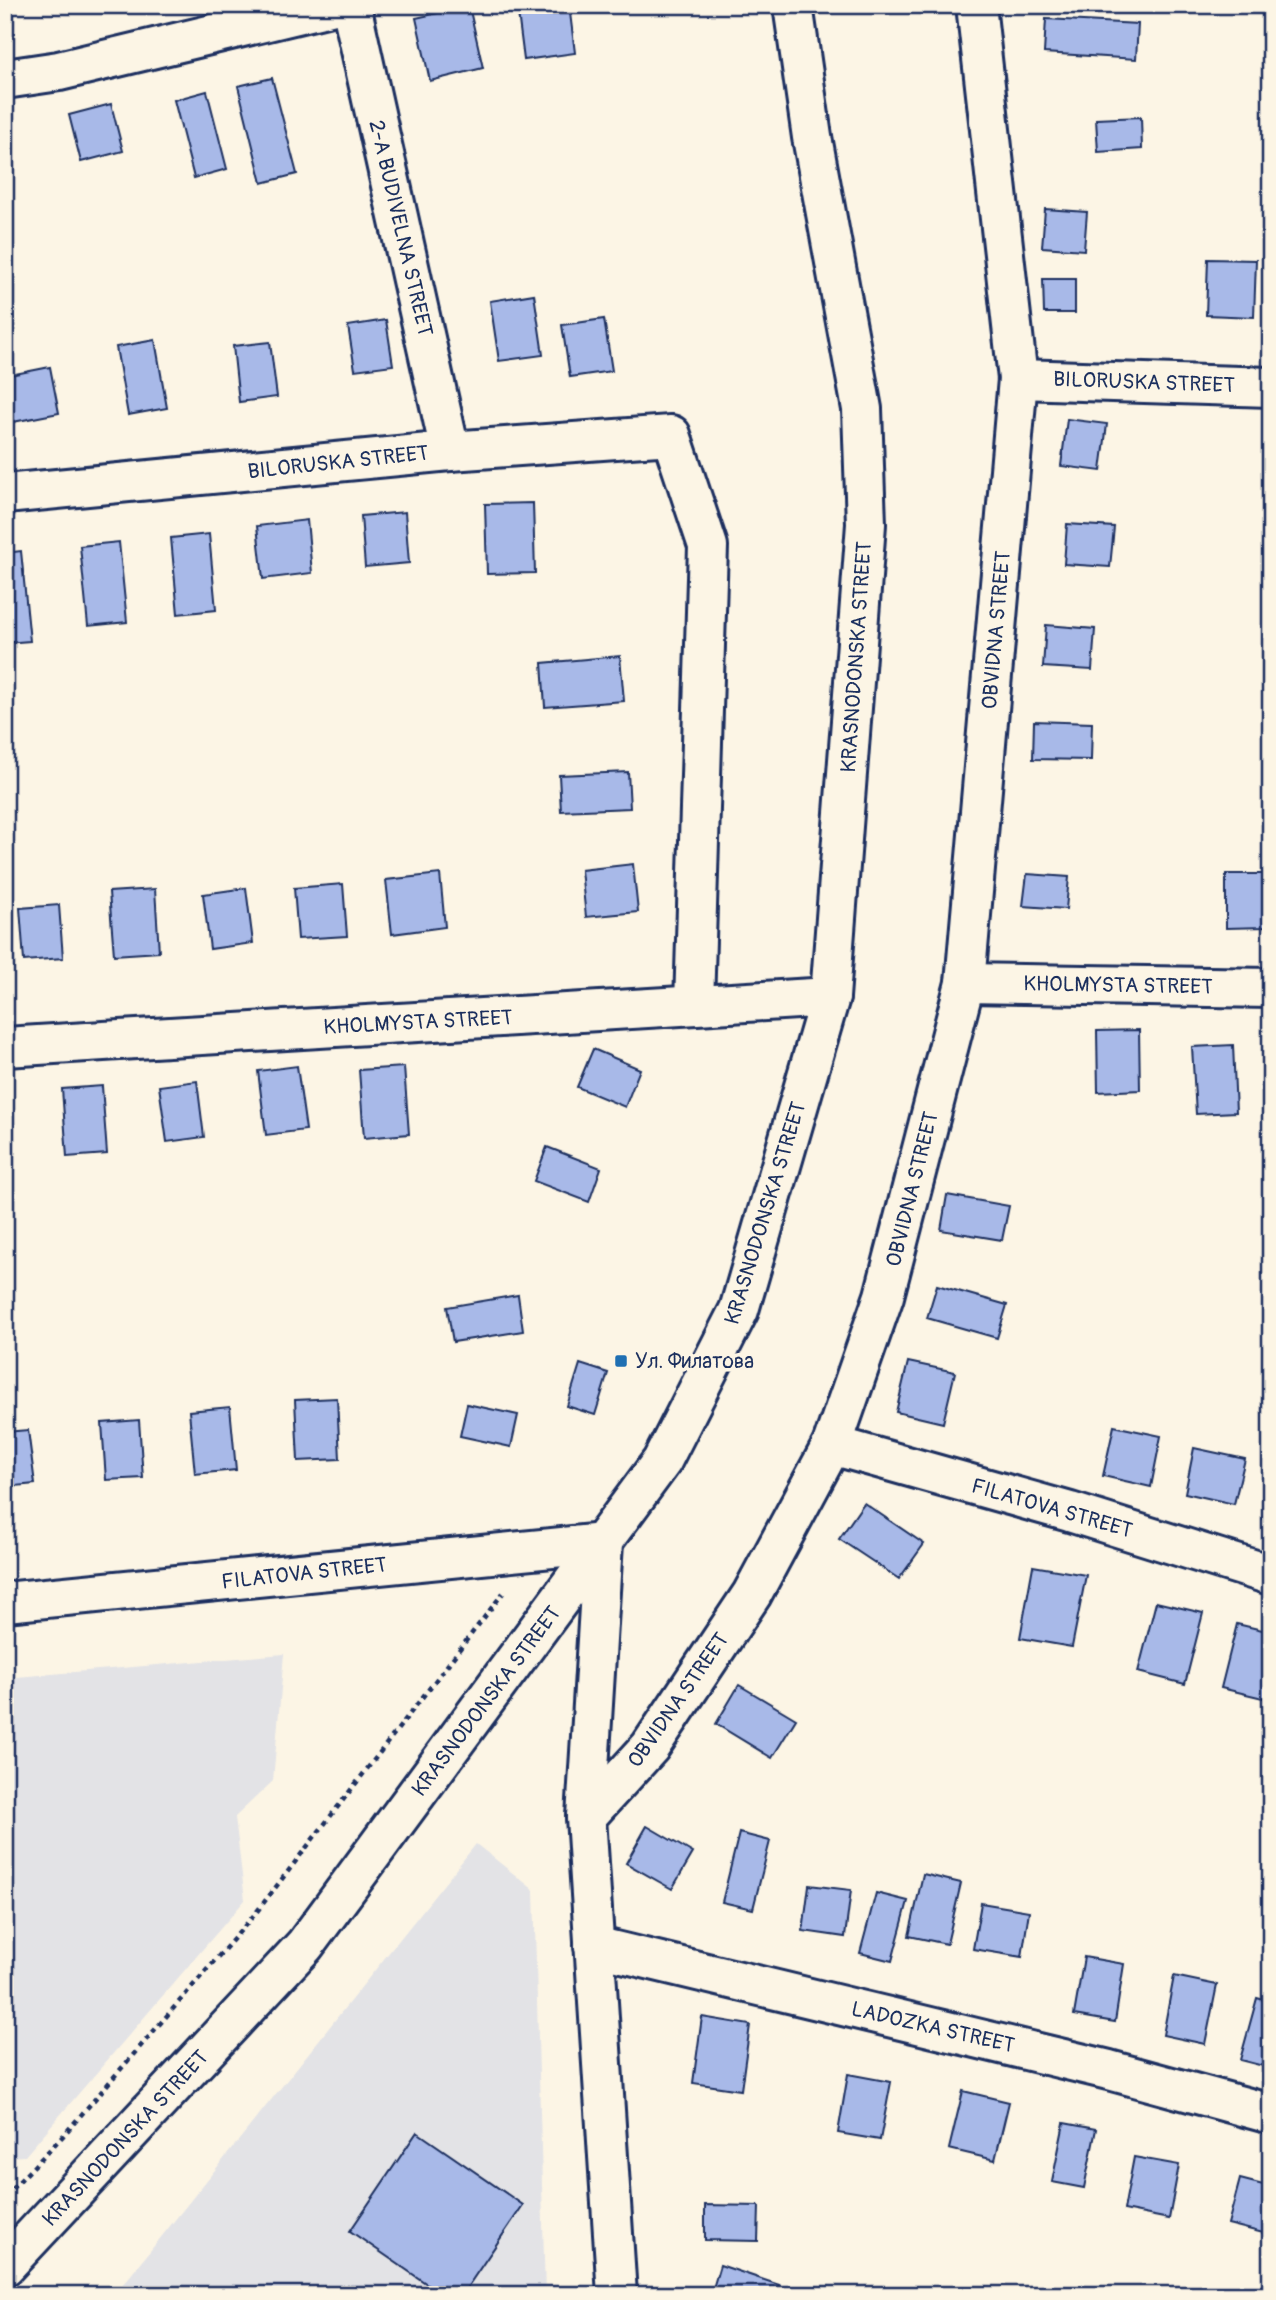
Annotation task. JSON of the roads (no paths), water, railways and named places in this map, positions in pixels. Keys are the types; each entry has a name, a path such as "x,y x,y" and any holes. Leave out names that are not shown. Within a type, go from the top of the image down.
{"street":[{"path":"5,79 59,71 334,5"},
{"name":"2-A BUDIVELNA STREET","path":"351,5 450,451"},
{"name":"KRASNODONSKA STREET","path":"5,2266 305,1945 662,1461 739,1310 830,998 866,524 862,409 812,137 793,5"},
{"name":"OBVIDNA STREET","path":"586,1817 650,1747 752,1594 832,1445 884,1296 965,983 1018,379 976,5"},
{"name":"BILORUSKA STREET","path":"1018,379 1271,387"},
{"name":"BILORUSKA STREET","path":"5,494 450,451 671,435 708,546 694,1005"},
{"name":"KHOLMYSTA STREET","path":"965,983 1271,988"},
{"name":"KHOLMYSTA STREET","path":"5,1047 830,998"},
{"name":"FILATOVA STREET","path":"832,1445 1070,1512 1271,1575"},
{"path":"603,1543 586,1817 617,2295"},
{"name":"FILATOVA STREET","path":"5,1602 603,1543"},
{"name":"LADOZKA STREET","path":"594,1946 1109,2070 1271,2114"}],"place":[{"name":"Ул. Филатова","path":"621,1361"}]}
